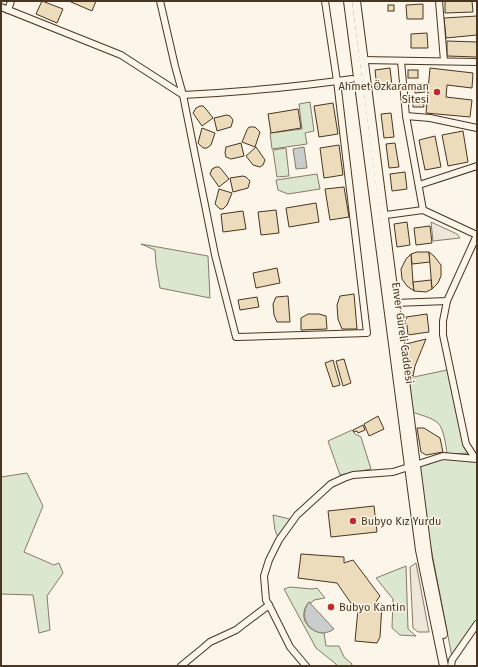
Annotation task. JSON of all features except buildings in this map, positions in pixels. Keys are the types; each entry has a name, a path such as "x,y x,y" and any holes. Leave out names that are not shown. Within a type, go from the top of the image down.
{"main road":[{"name":"Enver Güreli Caddesi","path":"348,1 412,466 428,559 450,666"},
{"name":"Enver Güreli Caddesi","path":"356,1 362,60 394,304 422,561 444,666"}],"street":[{"path":"8,10 11,1"},
{"path":"160,1 183,96 215,255 236,337 367,333 337,81 325,1"},
{"path":"438,1 444,61"},
{"path":"1,8 121,54 183,96 352,79"},
{"path":"362,60 477,62"},
{"path":"401,61 406,116 423,210"},
{"path":"406,116 430,118 477,128"},
{"path":"419,185 477,166"},
{"path":"386,215 423,210 477,235 447,301 443,321 443,335 466,444 476,459"},
{"path":"394,304 447,301"},
{"path":"306,666 290,647 268,605 266,600 264,576 269,560 279,540 297,515 331,484 344,478 361,474 393,472 443,456 476,459"},
{"path":"181,666 210,642 236,630 268,605"},
{"path":"450,666 452,660 477,624"}],"green space":[{"path":"310,102 314,131 305,133 307,144 272,149 270,133 302,129 299,104"},
{"path":"286,148 289,176 277,177 273,150"},
{"path":"317,174 320,189 288,194 278,190 276,180"},
{"path":"141,244 208,256 210,298 160,288 155,250"},
{"path":"447,370 472,453 447,454 443,433 438,423 412,412 409,378"},
{"path":"352,430 355,434 361,437 371,469 340,475 328,441"},
{"path":"443,456 477,459 477,624 452,657 425,517 419,464"},
{"path":"27,473 43,506 24,552 54,565 59,563 63,573 47,596 50,630 39,633 33,595 1,594 1,477"},
{"path":"273,515 294,520 279,540 275,530"},
{"path":"406,566 408,629 416,636 400,635 392,628 393,599 376,578"},
{"path":"290,587 317,588 325,598 314,600 311,603 309,602 304,613 304,618 313,630 324,633 326,646 339,646 344,657 352,664 351,666 337,666 316,648 284,589"}],"shaded area":[{"path":"304,147 307,168 296,169 293,149"},
{"path":"431,222 457,234 460,238 433,241"},
{"path":"416,563 429,632 418,632 413,628 410,567"},
{"path":"309,602 334,629 321,633 310,627 306,622 305,616 305,609"}],"place":[{"name":"Ahmet Özkaraman Sitesi","path":"437,92"},
{"name":"Bubyo Kız Yurdu","path":"353,521"},
{"name":"Bubyo Kantin","path":"331,607"}]}
